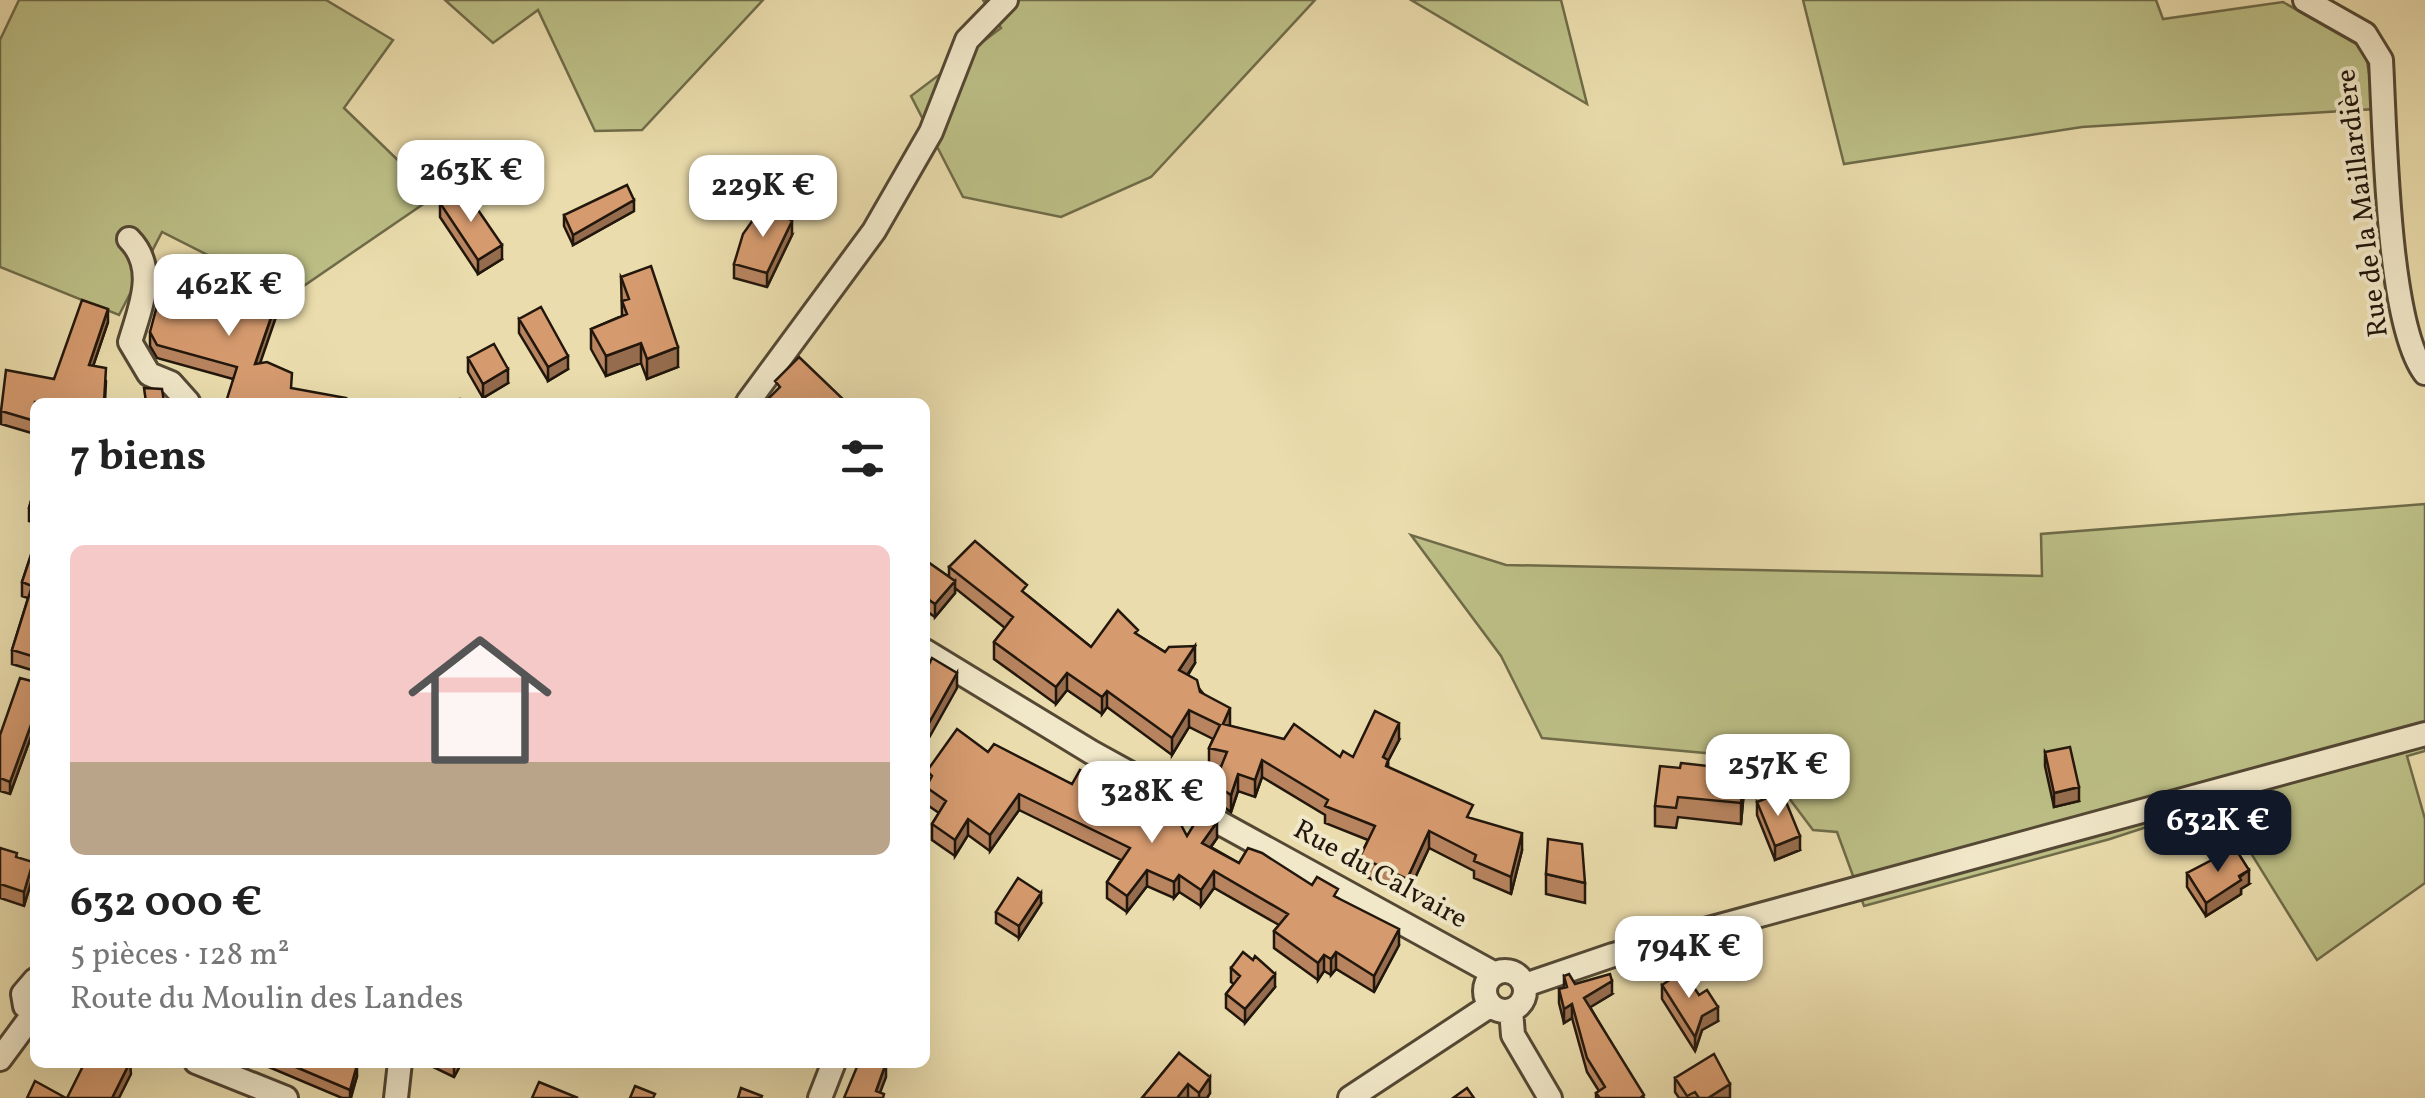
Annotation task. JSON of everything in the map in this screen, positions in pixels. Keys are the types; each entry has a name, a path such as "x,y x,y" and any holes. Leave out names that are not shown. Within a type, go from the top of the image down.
{"street":[{"path":"751,398 874,231 931,132 967,40 1006,0"},
{"name":"Rue de la Maillardière","path":"2305,0 2365,34 2381,60 2402,314 2413,357 2425,373"},
{"path":"129,240 144,264 146,289 130,342 149,374 171,383 184,398"},
{"name":"Rue du Calvaire","path":"930,654 1091,752 1494,974"},
{"path":"1525,985 1631,950 2425,734"},
{"path":"1525,985 1512,972 1494,974 1485,988 1501,1008 1550,1098"},
{"path":"1350,1098 1501,1008 1522,1003 1525,985"},
{"path":"0,1059 25,998"},
{"path":"211,1068 286,1098"},
{"path":"396,1098 399,1068"},
{"path":"820,1098 832,1068"}],"green space":[{"path":"19,0 326,0 393,40 344,108 435,196 289,296 162,232 119,315 0,267 0,40"},
{"path":"445,0 763,0 642,130 595,131 538,10 493,43"},
{"path":"983,0 1315,0 1151,177 1061,217 963,197 911,96 1001,28"},
{"path":"1411,0 1561,0 1587,104"},
{"path":"1803,0 2156,0 2163,19 2283,2 2365,49 2375,109 2082,127 1844,164"},
{"path":"2425,504 2425,751 2407,756 2425,819 2425,883 2317,960 2220,803 2110,839 1864,906 1837,832 1813,830 1759,758 1542,738 1501,656 1411,535 1506,565 2042,576 2041,534"}],"building":[{"path":"627,185 634,200 573,235 564,215"},
{"path":"465,191 502,245 478,260 440,203"},
{"path":"765,203 792,221 767,273 734,264 743,234"},
{"path":"651,266 678,347 647,359 641,343 606,356 591,329 627,314 622,301 629,299 621,277"},
{"path":"225,277 276,303 255,364 267,362 292,373 291,388 346,398 227,398 237,367 157,345 150,332 162,287 197,294 202,289 219,292"},
{"path":"82,300 108,309 89,365 106,368 104,398 30,398 30,420 1,411 6,370 54,379"},
{"path":"541,307 568,356 548,367 519,319"},
{"path":"494,344 508,369 483,384 468,358"},
{"path":"799,357 842,398 769,398 780,387 775,381"},
{"path":"144,388 162,389 163,398 145,398"},
{"path":"975,541 1027,585 1022,591 1091,647 1118,610 1138,630 1135,633 1165,652 1169,647 1195,646 1179,670 1197,680 1200,692 1230,708 1223,724 1284,739 1294,724 1340,757 1343,751 1353,757 1375,711 1399,723 1383,757 1388,760 1386,766 1473,805 1467,817 1522,833 1511,877 1474,861 1476,855 1429,831 1407,879 1360,857 1375,826 1325,806 1328,800 1262,760 1255,780 1238,774 1231,795 1214,784 1227,752 1209,748 1220,725 1189,710 1172,738 1107,691 1102,697 1067,673 1056,687 994,642 1013,617 949,567"},
{"path":"30,558 30,585 22,582"},
{"path":"930,564 955,581 935,604 930,600"},
{"path":"30,592 30,655 12,650"},
{"path":"932,658 957,673 930,721"},
{"path":"20,678 30,681 30,728 10,782 0,778 0,735"},
{"path":"957,729 988,752 994,744 1072,784 1080,770 1161,812 1171,806 1187,836 1201,813 1217,822 1202,843 1239,863 1248,848 1262,853 1312,885 1317,877 1338,889 1334,896 1399,929 1374,976 1336,952 1331,959 1324,955 1318,963 1274,931 1288,914 1214,871 1201,890 1179,875 1174,882 1147,870 1127,896 1107,882 1130,848 1019,794 990,835 968,819 955,840 932,824 946,801 930,790 930,767"},
{"path":"2070,747 2079,787 2054,793 2045,752"},
{"path":"1681,763 1744,770 1741,803 1678,797 1676,808 1655,806 1660,766 1680,768"},
{"path":"1782,792 1800,836 1775,846 1757,802"},
{"path":"1548,839 1582,844 1585,883 1546,874"},
{"path":"0,848 30,861 24,892 0,884"},
{"path":"2235,848 2249,870 2239,876 2241,880 2206,903 2187,873"},
{"path":"1018,878 1041,893 1019,926 996,912"},
{"path":"1243,952 1253,960 1255,956 1275,974 1245,1009 1226,994 1240,976 1231,968"},
{"path":"1683,971 1699,995 1707,990 1718,1007 1702,1016 1695,1037 1662,985"},
{"path":"1569,974 1575,984 1610,974 1612,981 1584,998 1644,1095 1640,1098 1600,1098 1596,1093 1605,1087 1587,1058 1572,1004 1564,1009 1559,989 1567,987 1564,976"},
{"path":"1179,1053 1210,1077 1199,1093 1188,1084 1177,1098 1142,1098"},
{"path":"1714,1054 1730,1084 1708,1098 1699,1098 1695,1092 1687,1096 1675,1078"},
{"path":"82,1068 127,1068 112,1098 67,1098"},
{"path":"298,1068 356,1068 350,1090"},
{"path":"856,1068 884,1068 876,1091 884,1094 883,1098 844,1098"},
{"path":"35,1081 66,1098 27,1098"},
{"path":"539,1082 578,1098 532,1098"},
{"path":"635,1086 655,1094 653,1098 630,1098"},
{"path":"741,1088 762,1096 738,1098"},
{"path":"1467,1088 1474,1098 1453,1098"}]}
